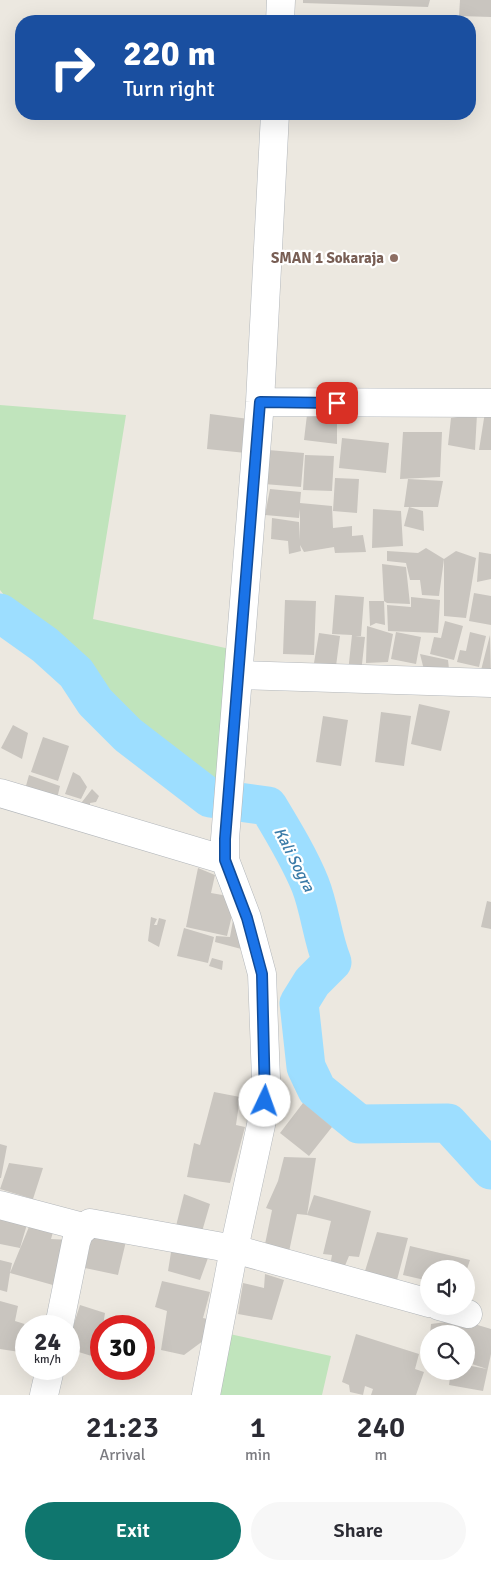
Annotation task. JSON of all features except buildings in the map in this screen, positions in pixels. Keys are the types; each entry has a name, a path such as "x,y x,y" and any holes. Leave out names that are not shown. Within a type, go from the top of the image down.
{"street":[{"path":"280,15 281,0"},
{"path":"206,1395 234,1249 261,1125 266,1079 262,974 247,918 225,849 260,402 275,120"},
{"path":"260,402 491,403"},
{"path":"239,675 491,682"},
{"path":"0,793 225,849"},
{"path":"0,1205 83,1227"},
{"path":"61,1315 76,1242 83,1227 90,1223 234,1249 420,1301"},
{"path":"44,1395 47,1380"}],"green space":[{"path":"0,405 126,415 93,619 230,649 219,794 84,694 0,590"},
{"path":"225,1333 331,1356 322,1395 211,1395"}],"waterway":[{"name":"Kali Sogra","path":"0,613 45,645 76,673 95,702 128,735 210,798 268,806 306,874 332,962 312,982 299,1003 306,1067 317,1090 359,1124 448,1123 491,1170"}],"place":[{"name":"SMAN 1 Sokaraja","path":"394,258"}],"route":[{"path":"265,1101 266,1079 262,974 247,918 225,860 225,839 260,402 337,403"}]}
